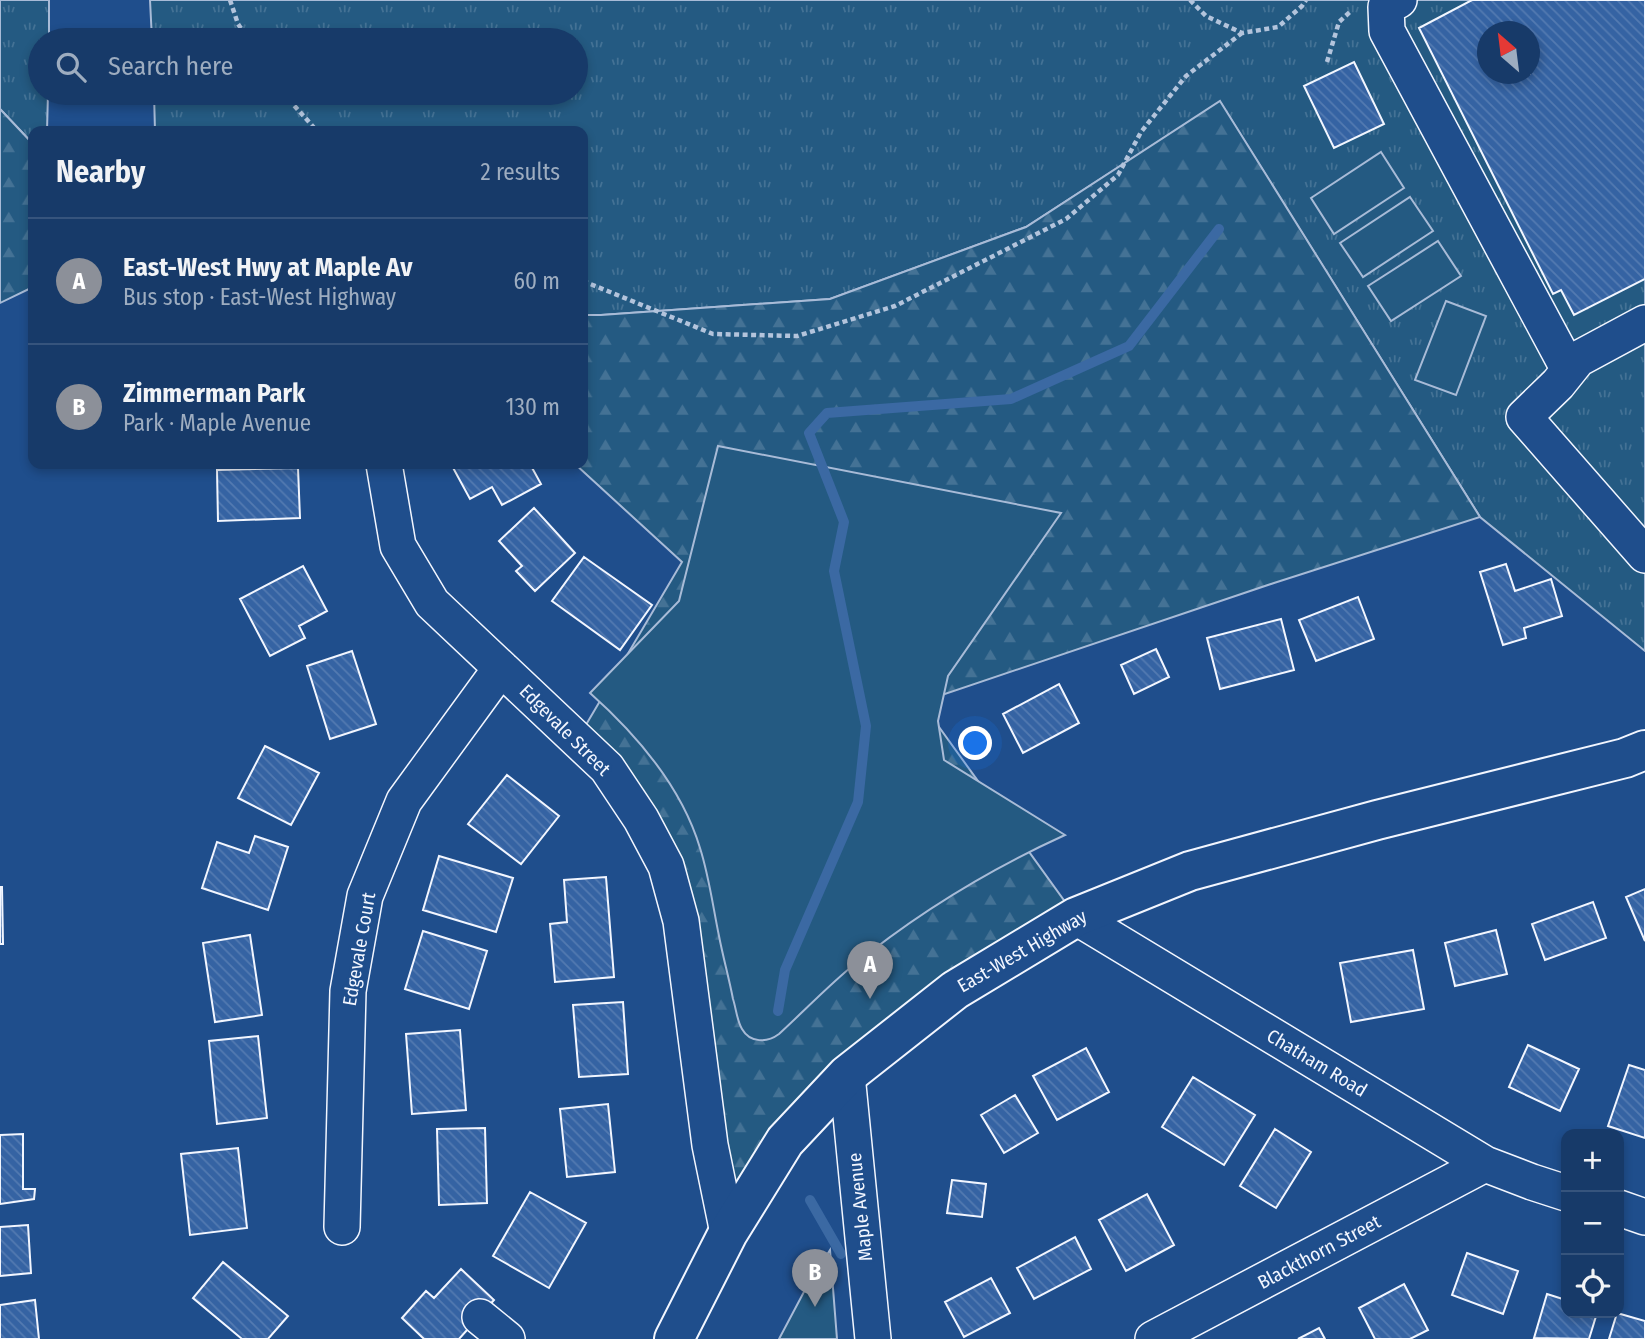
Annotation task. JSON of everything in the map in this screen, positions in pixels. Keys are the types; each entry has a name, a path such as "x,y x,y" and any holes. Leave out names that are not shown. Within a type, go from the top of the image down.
{"main road":[{"name":"East-West Highway","path":"674,1339 729,1233 785,1141 847,1075 955,990 1076,916 1190,870 1625,758 1645,750"}],"street":[{"path":"1399,0 1387,7 1388,31 1569,370"},
{"path":"1645,323 1578,359 1558,384 1524,417 1645,555"},
{"name":"Edgevale Street","path":"385,469 398,546 432,603 607,768 641,819 666,866 681,921 710,1145 729,1233"},
{"name":"Edgevale Court","path":"342,1227 348,991 365,897 404,801 501,668"},
{"name":"Chatham Road","path":"1076,916 1485,1164 1563,1192"},
{"name":"Maple Avenue","path":"847,1075 873,1339"},
{"name":"Blackthorn Street","path":"1153,1339 1485,1164"},
{"path":"1624,1210 1645,1217"},
{"path":"480,1317 507,1339"}],"path":[{"path":"230,0 241,28"},
{"path":"1190,0 1206,16 1242,33"},
{"path":"588,283 713,334 797,336 895,306 1066,219 1118,175 1141,132 1186,76 1242,33 1278,27 1306,0"},
{"path":"1327,62 1339,22 1359,5"},
{"path":"294,105 313,126"}],"green space":[{"path":"0,0 49,0 49,28 28,28 28,105 48,105 47,126 28,126 28,139 0,109"},
{"path":"150,0 1645,0 1645,651 1480,517 1220,102 1026,227 830,299 601,315 588,315 588,126 155,126 154,105 588,105 588,28 151,28"},
{"path":"1220,101 1480,517 921,702 1076,917 847,1075 728,1233 681,921 577,740 682,562 580,469 588,469 588,315 830,299 1026,227"},
{"path":"0,109 28,139 28,289 0,303"},
{"path":"1381,152 1404,188 1334,234 1311,198"},
{"path":"1410,197 1433,231 1363,277 1340,243"},
{"path":"1438,241 1461,276 1391,321 1368,286"},
{"path":"1446,301 1486,316 1456,395 1415,380"},
{"path":"718,446 1061,513 948,676 938,721 944,760 1065,835 1008,863 927,911 850,968 779,1034 764,1040 749,1037 739,1022 703,859 682,804 656,763 590,693 679,601"},
{"path":"830,1250 837,1339 779,1339 806,1288"}],"building":[{"path":"1472,0 1645,0 1645,279 1574,315 1561,290 1553,294 1419,28"},
{"path":"1354,62 1384,124 1334,148 1304,86"},
{"path":"298,469 300,518 218,521 217,470"},
{"path":"454,469 533,469 541,484 502,505 492,487 470,499"},
{"path":"534,508 575,553 535,591 516,571 522,566 499,541"},
{"path":"584,557 652,605 620,650 552,601"},
{"path":"1506,564 1515,591 1551,579 1562,616 1524,628 1526,638 1503,645 1480,572"},
{"path":"303,566 327,611 299,626 305,638 270,656 240,599"},
{"path":"1358,597 1374,639 1316,661 1299,620"},
{"path":"1281,619 1294,670 1220,689 1207,638"},
{"path":"1156,649 1169,677 1134,694 1121,665"},
{"path":"352,651 376,724 330,739 307,666"},
{"path":"1059,684 1079,723 1023,753 1003,714"},
{"path":"265,746 319,773 291,825 238,798"},
{"path":"507,775 559,816 521,864 468,824"},
{"path":"255,836 288,847 268,910 202,888 217,842 249,853"},
{"path":"439,856 513,878 496,932 423,910"},
{"path":"606,877 614,977 555,982 550,924 567,922 564,880"},
{"path":"2,887 3,944 0,944"},
{"path":"1645,889 1645,941 1626,897"},
{"path":"1593,902 1606,938 1545,960 1532,924"},
{"path":"1496,930 1507,974 1455,986 1445,943"},
{"path":"423,931 487,951 469,1009 405,989"},
{"path":"250,935 262,1015 215,1022 203,943"},
{"path":"1413,950 1424,1009 1351,1022 1340,963"},
{"path":"623,1002 628,1074 579,1077 573,1005"},
{"path":"460,1030 466,1110 412,1114 406,1034"},
{"path":"258,1036 267,1118 217,1124 209,1041"},
{"path":"1528,1045 1579,1069 1560,1111 1509,1087"},
{"path":"1086,1048 1109,1092 1057,1120 1033,1076"},
{"path":"1629,1065 1645,1070 1645,1138 1608,1126"},
{"path":"1193,1077 1255,1115 1224,1165 1162,1127"},
{"path":"1015,1095 1038,1133 1004,1153 981,1115"},
{"path":"608,1104 615,1172 567,1177 560,1109"},
{"path":"485,1128 487,1203 439,1205 437,1129"},
{"path":"1275,1129 1311,1152 1276,1208 1240,1186"},
{"path":"23,1134 23,1189 35,1189 34,1199 0,1204 0,1135"},
{"path":"238,1148 247,1228 190,1235 181,1154"},
{"path":"952,1180 986,1184 982,1217 947,1213"},
{"path":"530,1192 586,1223 549,1288 493,1256"},
{"path":"1147,1194 1174,1245 1126,1271 1099,1220"},
{"path":"28,1225 31,1273 0,1276 0,1227"},
{"path":"1075,1237 1091,1269 1034,1299 1017,1268"},
{"path":"1467,1253 1518,1271 1503,1314 1452,1295"},
{"path":"223,1262 288,1316 268,1339 242,1339 193,1298"},
{"path":"461,1269 494,1300 459,1339 424,1339 402,1318 426,1291 434,1298"},
{"path":"991,1278 1010,1313 964,1337 945,1302"},
{"path":"1404,1284 1428,1330 1410,1339 1375,1339 1359,1308"},
{"path":"1547,1294 1561,1298 1561,1318 1595,1318 1589,1339 1534,1338"},
{"path":"35,1300 39,1339 0,1339 0,1305"},
{"path":"1624,1315 1645,1321 1645,1339 1609,1339 1615,1318 1624,1318"},
{"path":"1319,1328 1325,1339 1298,1339"}],"waterway":[{"path":"778,1011 785,970 858,802 866,726 834,571 844,522 809,433 827,413 1011,399 1129,346 1219,229"},
{"path":"810,1200 841,1254"}],"place":[{"name":"East-West Hwy at Maple Av","path":"870,999"},
{"name":"Zimmerman Park","path":"815,1307"}]}
